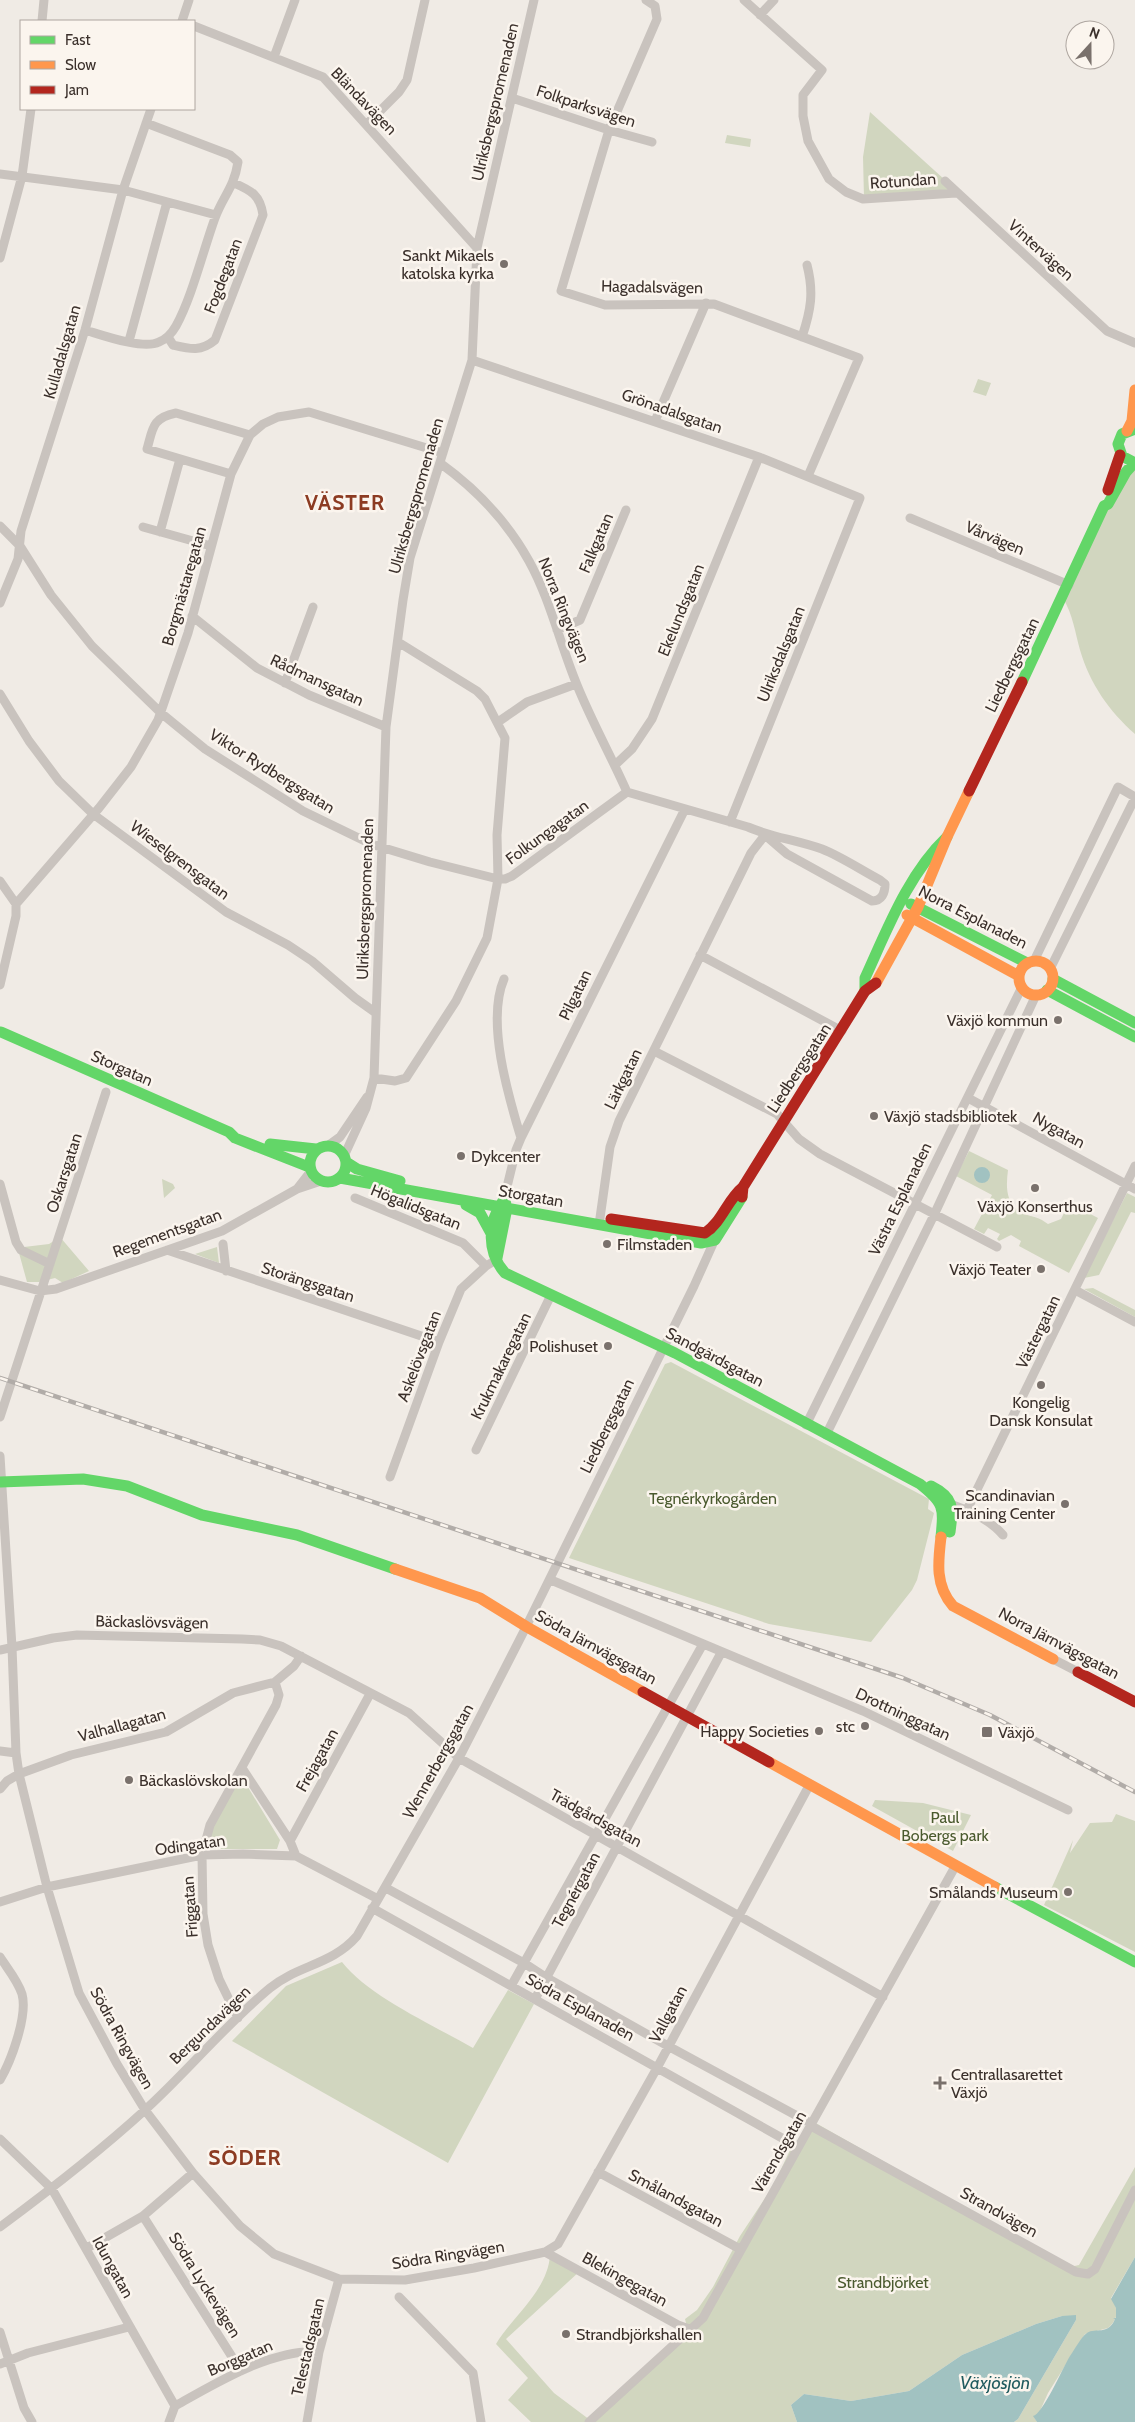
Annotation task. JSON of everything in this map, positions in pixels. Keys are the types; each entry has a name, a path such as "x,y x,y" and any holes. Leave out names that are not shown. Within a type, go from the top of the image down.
{"street":[{"path":"42,20 44,0"},
{"path":"182,20 189,0"},
{"path":"274,57 295,0"},
{"path":"367,124 399,92 407,80 425,0"},
{"name":"Ulriksbergspromenaden","path":"345,1159 366,1108 374,1078 386,727 410,558 472,360 477,248 534,0"},
{"name":"Hagadalsvägen","path":"646,0 654,6 657,19 609,130 561,291 605,305 714,304 859,358 808,476"},
{"path":"744,0 760,15 774,0"},
{"name":"Rotundan","path":"760,15 822,70 803,95 803,116 808,141 829,179 846,192 863,199 956,192"},
{"name":"Bländavägen","path":"195,26 323,77 477,248"},
{"name":"Folkparksvägen","path":"512,98 652,142"},
{"path":"0,258 22,176 30,110"},
{"name":"Kulladalsgatan","path":"0,603 18,559 22,532 84,330 123,190 151,110"},
{"name":"Fogdegatan","path":"146,123 230,155 238,162 234,183 216,215 183,309 176,326 168,337 173,345 196,350 208,347 215,340 263,215 261,204 255,193 234,183"},
{"name":"Fogdegatan","path":"0,174 123,190 216,215"},
{"name":"Vintervägen","path":"944,181 1103,327 1109,332 1135,343"},
{"path":"129,341 166,202"},
{"path":"802,337 811,310 810,276 807,264"},
{"path":"655,421 706,303"},
{"path":"84,330 129,341 157,343 168,337"},
{"path":"1120,336 1135,336"},
{"name":"Grönadalsgatan","path":"472,360 759,457 860,498"},
{"path":"1131,430 1135,390"},
{"name":"Borgmästaregatan","path":"16,904 131,767 161,713 192,616 231,474 250,435 263,424 278,417 309,412 329,416 442,453"},
{"path":"231,474 147,449 158,420 164,416 176,413 250,435"},
{"name":"Liedbergsgatan","path":"527,1627 664,1347 720,1216 734,1193 743,1187 842,1031 865,991 876,984 913,918 947,837 1069,585 1104,506 1104,500 1120,456 1118,441 1131,430"},
{"path":"1120,456 1134,463"},
{"name":"Ekelundsgatan","path":"615,765 632,749 652,719 759,457"},
{"path":"160,532 180,458"},
{"name":"Norra Ringvägen","path":"440,463 463,480 508,528 529,562 594,726 628,792"},
{"name":"Liedbergsgatan","path":"1104,506 1108,504 1126,472 1134,463"},
{"name":"Ulriksdalsgatan","path":"730,822 860,498"},
{"name":"Falkgatan","path":"557,630 580,620 626,510"},
{"name":"Vårvägen","path":"910,518 1069,585"},
{"name":"Viktor Rydbergsgatan","path":"0,526 20,546 51,595 92,646 161,713 205,749 304,811 382,848 498,879"},
{"path":"143,527 211,546"},
{"path":"285,684 313,607"},
{"name":"Rådmansgatan","path":"192,616 257,668 285,684 386,727"},
{"path":"398,642 477,691 485,699 505,738 506,747 497,835 498,879"},
{"path":"498,722 527,702 576,684"},
{"name":"Wieselgrensgatan","path":"0,694 29,741 59,782 93,814 226,912 288,945 312,961 355,998 376,1013"},
{"path":"826,1435 985,1107 1052,974 1135,798 1118,787 1030,962"},
{"path":"628,792 730,822 765,835 776,835 823,850 880,880 885,884 884,894 881,898 872,901 787,854 765,835"},
{"name":"Folkungagatan","path":"374,1078 395,1081 406,1078 456,1001 487,938 498,879 512,876 628,792"},
{"name":"Pilgatan","path":"503,1205 520,1138 685,809"},
{"name":"Lärkgatan","path":"599,1221 613,1138 619,1121 751,853 765,835"},
{"name":"Liedbergsgatan","path":"865,991 865,978 901,905 936,845 947,837"},
{"path":"0,881 16,904 16,916 0,984"},
{"name":"Norra Esplanaden","path":"901,905 918,907 1030,962 1043,962 1052,974 1135,1023"},
{"name":"Norra Esplanaden","path":"901,905 913,918 1020,982 1028,992 1042,992 1135,1037"},
{"path":"700,955 842,1031"},
{"name":"Norra Esplanaden","path":"1020,982 1021,969 1030,962"},
{"path":"504,979 499,991 501,1060 520,1138"},
{"name":"Västra Esplanaden","path":"806,1425 914,1203 968,1098 1020,982"},
{"name":"Storgatan","path":"0,1029 229,1132 236,1138 310,1169"},
{"path":"654,1051 777,1114 808,1147 997,1247"},
{"name":"Oskarsgatan","path":"50,1264 106,1092"},
{"name":"Ulriksbergspromenaden","path":"329,1145 340,1136 368,1097"},
{"name":"Nygatan","path":"968,1098 1135,1189"},
{"name":"Storgatan","path":"229,1132 237,1132 280,1146 316,1149"},
{"path":"329,1145 338,1149 345,1159 346,1168 340,1178 331,1182 321,1181 310,1169 311,1156 316,1149 329,1145"},
{"name":"Storgatan","path":"345,1159 357,1169 392,1180 503,1205"},
{"name":"Västergatan","path":"967,1510 1135,1166"},
{"name":"Regementsgatan","path":"298,1189 310,1169"},
{"name":"Storgatan","path":"340,1178 450,1198 599,1221 712,1235"},
{"name":"Regementsgatan","path":"40,1291 56,1289 222,1231 298,1189 321,1181"},
{"path":"0,1184 16,1242 21,1250 50,1264 0,1417"},
{"name":"Liedbergsgatan","path":"712,1235 742,1197 743,1187"},
{"name":"Högalidsgatan","path":"355,1198 463,1243 491,1263"},
{"path":"450,1198 480,1212 492,1235"},
{"path":"491,1263 492,1235 503,1205"},
{"path":"491,1263 503,1205"},
{"path":"223,1244 226,1271"},
{"name":"Storängsgatan","path":"167,1250 439,1342"},
{"name":"Sandgärdsgatan","path":"491,1263 505,1273 664,1347 806,1425 920,1484 948,1506 967,1510 996,1526 1003,1534"},
{"name":"Askelövsgatan","path":"390,1477 439,1342 461,1289 491,1263"},
{"path":"0,1280 40,1291"},
{"path":"1075,1290 1135,1322"},
{"name":"Krukmakaregatan","path":"476,1450 551,1295"},
{"name":"Södra Ringvägen","path":"0,1456 12,1647 16,1753 19,1774 47,1888 79,1993 117,2064 145,2110 193,2173 240,2226 274,2254 339,2279 405,2280 474,2268 545,2252"},
{"name":"Södra Järnvägsgatan","path":"1,1482 83,1479 127,1486 202,1515 298,1535 480,1598 527,1627 686,1716 1135,1962"},
{"name":"Norra Järnvägsgatan","path":"948,1506 946,1579 952,1595 967,1612 1135,1702"},
{"name":"Drottninggatan","path":"550,1580 863,1711 1068,1810"},
{"name":"Wennerbergsgatan","path":"372,1908 386,1888 458,1758 527,1627"},
{"name":"Bäckaslövsvägen","path":"0,1650 77,1635 242,1639 270,1642 301,1656"},
{"path":"668,1705 703,1644"},
{"path":"686,1716 721,1653"},
{"name":"Trädgårdsgatan","path":"301,1656 408,1714 458,1758 883,1997"},
{"name":"Valhallagatan","path":"0,1789 7,1781 19,1774 83,1751 166,1732 233,1693 275,1682 294,1666 301,1656"},
{"name":"Friggatan","path":"238,2018 219,1979 208,1945 203,1914 202,1855 210,1825 278,1700 275,1682"},
{"name":"Frejagatan","path":"290,1841 370,1694"},
{"name":"Tegnérgatan","path":"512,1986 668,1705"},
{"name":"Tegnérgatan","path":"535,1999 686,1716"},
{"path":"0,1751 16,1753"},
{"path":"242,1768 290,1841 296,1856"},
{"name":"Vallgatan","path":"545,2252 558,2244 657,2068 810,1784"},
{"name":"Odingatan","path":"0,1902 47,1888 202,1855 243,1854 296,1856 378,1899"},
{"name":"Värendsgatan","path":"589,2422 704,2318 740,2249 956,1865"},
{"name":"Södra Esplanaden","path":"386,1888 524,1963 547,1978 811,2125"},
{"name":"Södra Esplanaden","path":"372,1908 798,2147"},
{"name":"Bergundavägen","path":"0,2227 52,2189 145,2110 271,1987 345,1949 357,1936 372,1908"},
{"path":"0,1957 21,1991 23,2006 12,2054 0,2080"},
{"name":"Strandvägen","path":"811,2125 1076,2272 1088,2274 1095,2269 1135,2190"},
{"name":"Idungatan","path":"0,2140 52,2189 175,2406"},
{"name":"Smålandsgatan","path":"598,2172 740,2249"},
{"path":"87,2248 143,2216 193,2173"},
{"name":"Södra Lyckevägen","path":"143,2216 241,2371"},
{"name":"Blekingegatan","path":"545,2252 678,2326 692,2330"},
{"name":"Telestadsgatan","path":"307,2422 319,2352 339,2279"},
{"path":"399,2296 473,2373 482,2422"},
{"path":"0,2364 28,2353 129,2327"},
{"path":"0,2332 24,2408 32,2422"},
{"name":"Borggatan","path":"175,2406 241,2371 303,2350 319,2352"},
{"path":"169,2422 175,2406"}],"green space":[{"path":"870,112 945,180 955,192 864,198 863,157"},
{"path":"727,135 751,139 750,147 725,143"},
{"path":"978,379 991,383 986,396 973,392"},
{"path":"1135,463 1135,734 1109,706 1089,674 1063,598 1084,548"},
{"path":"969,1151 1008,1170 1008,1194 1012,1205 1022,1213 1048,1224 1061,1219 1069,1203 1098,1218 1069,1273 1019,1246 1021,1241 1011,1235 999,1241 997,1239 1000,1234 988,1228 984,1234 974,1229 992,1195 956,1176"},
{"path":"162,1179 173,1184 175,1188 164,1198"},
{"path":"1127,1193 1135,1197 1135,1213 1131,1212 1099,1275 1084,1278"},
{"path":"60,1237 89,1271 63,1283 55,1278 39,1282 27,1282 19,1253 24,1247 49,1244"},
{"path":"217,1247 219,1263 195,1254"},
{"path":"1093,1288 1135,1310 1135,1317 1084,1289"},
{"name":"Tegnérkyrkogården","path":"671,1362 929,1499 928,1509 934,1513 917,1580 912,1590 871,1642 769,1624 569,1558 665,1364"},
{"path":"240,1774 280,1840 277,1849 211,1849 206,1841"},
{"name":"Paul Bobergs park","path":"875,1800 923,1803 971,1815 953,1851 872,1806"},
{"path":"1116,1814 1135,1821 1135,1952 1044,1905 1073,1840 1070,1853 1090,1823 1112,1822"},
{"path":"342,1962 368,1987 403,2010 473,2048 508,1990 534,2004 448,2163 232,2041 286,1986"},
{"name":"Strandbjörket","path":"814,2122 1070,2267 1079,2265 1135,2167 1135,2257 1111,2298 1117,2310 1116,2318 1108,2328 1085,2334 1048,2393 1039,2413 1034,2417 1037,2422 1014,2422 1018,2419 1076,2320 1062,2316 1036,2324 962,2355 909,2391 851,2401 804,2394 791,2405 797,2422 531,2422 508,2400 528,2378 496,2344 537,2291 548,2268 550,2255 580,2271 506,2339 554,2393 590,2420 688,2331 685,2319 697,2310 713,2287 740,2236 773,2186 792,2146"}],"water":[{"path":"982,1167 988,1169 990,1175 988,1181 982,1183 976,1181 974,1175 976,1169"},
{"name":"Växjösjön","path":"1135,2257 1135,2422 1037,2422 1033,2416 1042,2408 1047,2400 1080,2340 1090,2331 1109,2328 1115,2319 1113,2318 1116,2318 1116,2308 1111,2299"},
{"name":"Växjösjön","path":"1076,2315 1076,2320 1018,2419 1014,2422 797,2422 791,2405 804,2394 851,2401 909,2391 962,2355 1036,2324 1062,2316"}],"railway":[{"path":"0,1378 903,1678 990,1715 1135,1792"}],"traffic: fast":[{"path":"1135,429 1122,434 1118,444 1122,456 1135,463"},
{"path":"1022,682 1104,506 1108,504 1126,472 1134,463"},
{"path":"865,991 865,978 900,903 921,868 947,837"},
{"path":"911,904 1027,963"},
{"path":"1053,979 1135,1023"},
{"path":"1047,990 1135,1037"},
{"path":"1,1032 229,1132 235,1138 309,1167"},
{"path":"270,1144 316,1149"},
{"path":"328,1146 335,1147 341,1151 345,1157 346,1164 345,1171 341,1177 335,1181 328,1182 321,1181 315,1177 311,1171 310,1164 311,1157 315,1151 321,1147 328,1146"},
{"path":"346,1162 357,1169 400,1181"},
{"path":"340,1178 701,1243 715,1240 742,1197"},
{"path":"503,1201 494,1219 491,1238 495,1256 505,1273 675,1353 920,1484 934,1496 941,1506 941,1537"},
{"path":"497,1258 507,1208 505,1201"},
{"path":"466,1205 480,1213 492,1235"},
{"path":"0,1482 83,1479 127,1486 202,1515 297,1535 395,1569"},
{"path":"931,1486 945,1495 951,1505 950,1532"},
{"path":"995,1887 1135,1962"}],"traffic: slow":[{"path":"1127,431 1132,421 1135,390"},
{"path":"876,983 918,907 947,837 969,791"},
{"path":"907,915 1019,976"},
{"path":"1036,961 1048,966 1053,978 1048,990 1036,995 1024,990 1019,978 1024,966 1036,961"},
{"path":"941,1537 939,1573 943,1590 953,1606 1053,1659"},
{"path":"395,1569 480,1598 527,1627 643,1692"},
{"path":"769,1762 995,1887"}],"traffic: jam":[{"path":"1108,490 1120,455"},
{"path":"969,791 1022,682"},
{"path":"742,1197 743,1187 865,991 876,983"},
{"path":"611,1219 705,1233 716,1223 737,1192 743,1187"},
{"path":"1078,1672 1135,1702"},
{"path":"643,1692 769,1762"}],"place":[{"name":"Sankt Mikaels katolska kyrka","path":"504,264"},
{"name":"Växjö kommun","path":"1058,1020"},
{"name":"Växjö stadsbibliotek","path":"874,1116"},
{"name":"Dykcenter","path":"461,1156"},
{"name":"Växjö Konserthus","path":"1035,1188"},
{"name":"Filmstaden","path":"607,1244"},
{"name":"Växjö Teater","path":"1041,1269"},
{"name":"Polishuset","path":"608,1346"},
{"name":"Kongelig Dansk Konsulat","path":"1041,1385"},
{"name":"Scandinavian Training Center","path":"1065,1504"},
{"name":"stc","path":"865,1726"},
{"name":"Happy Societies","path":"819,1731"},
{"name":"Växjö","path":"987,1732"},
{"name":"Bäckaslövskolan","path":"129,1780"},
{"name":"Smålands Museum","path":"1068,1892"},
{"name":"Centrallasarettet Växjö","path":"940,2083"},
{"name":"Strandbjörkshallen","path":"566,2334"}],"district":[{"name":"VÄSTER","path":"345,502"},
{"name":"SÖDER","path":"245,2157"}]}
